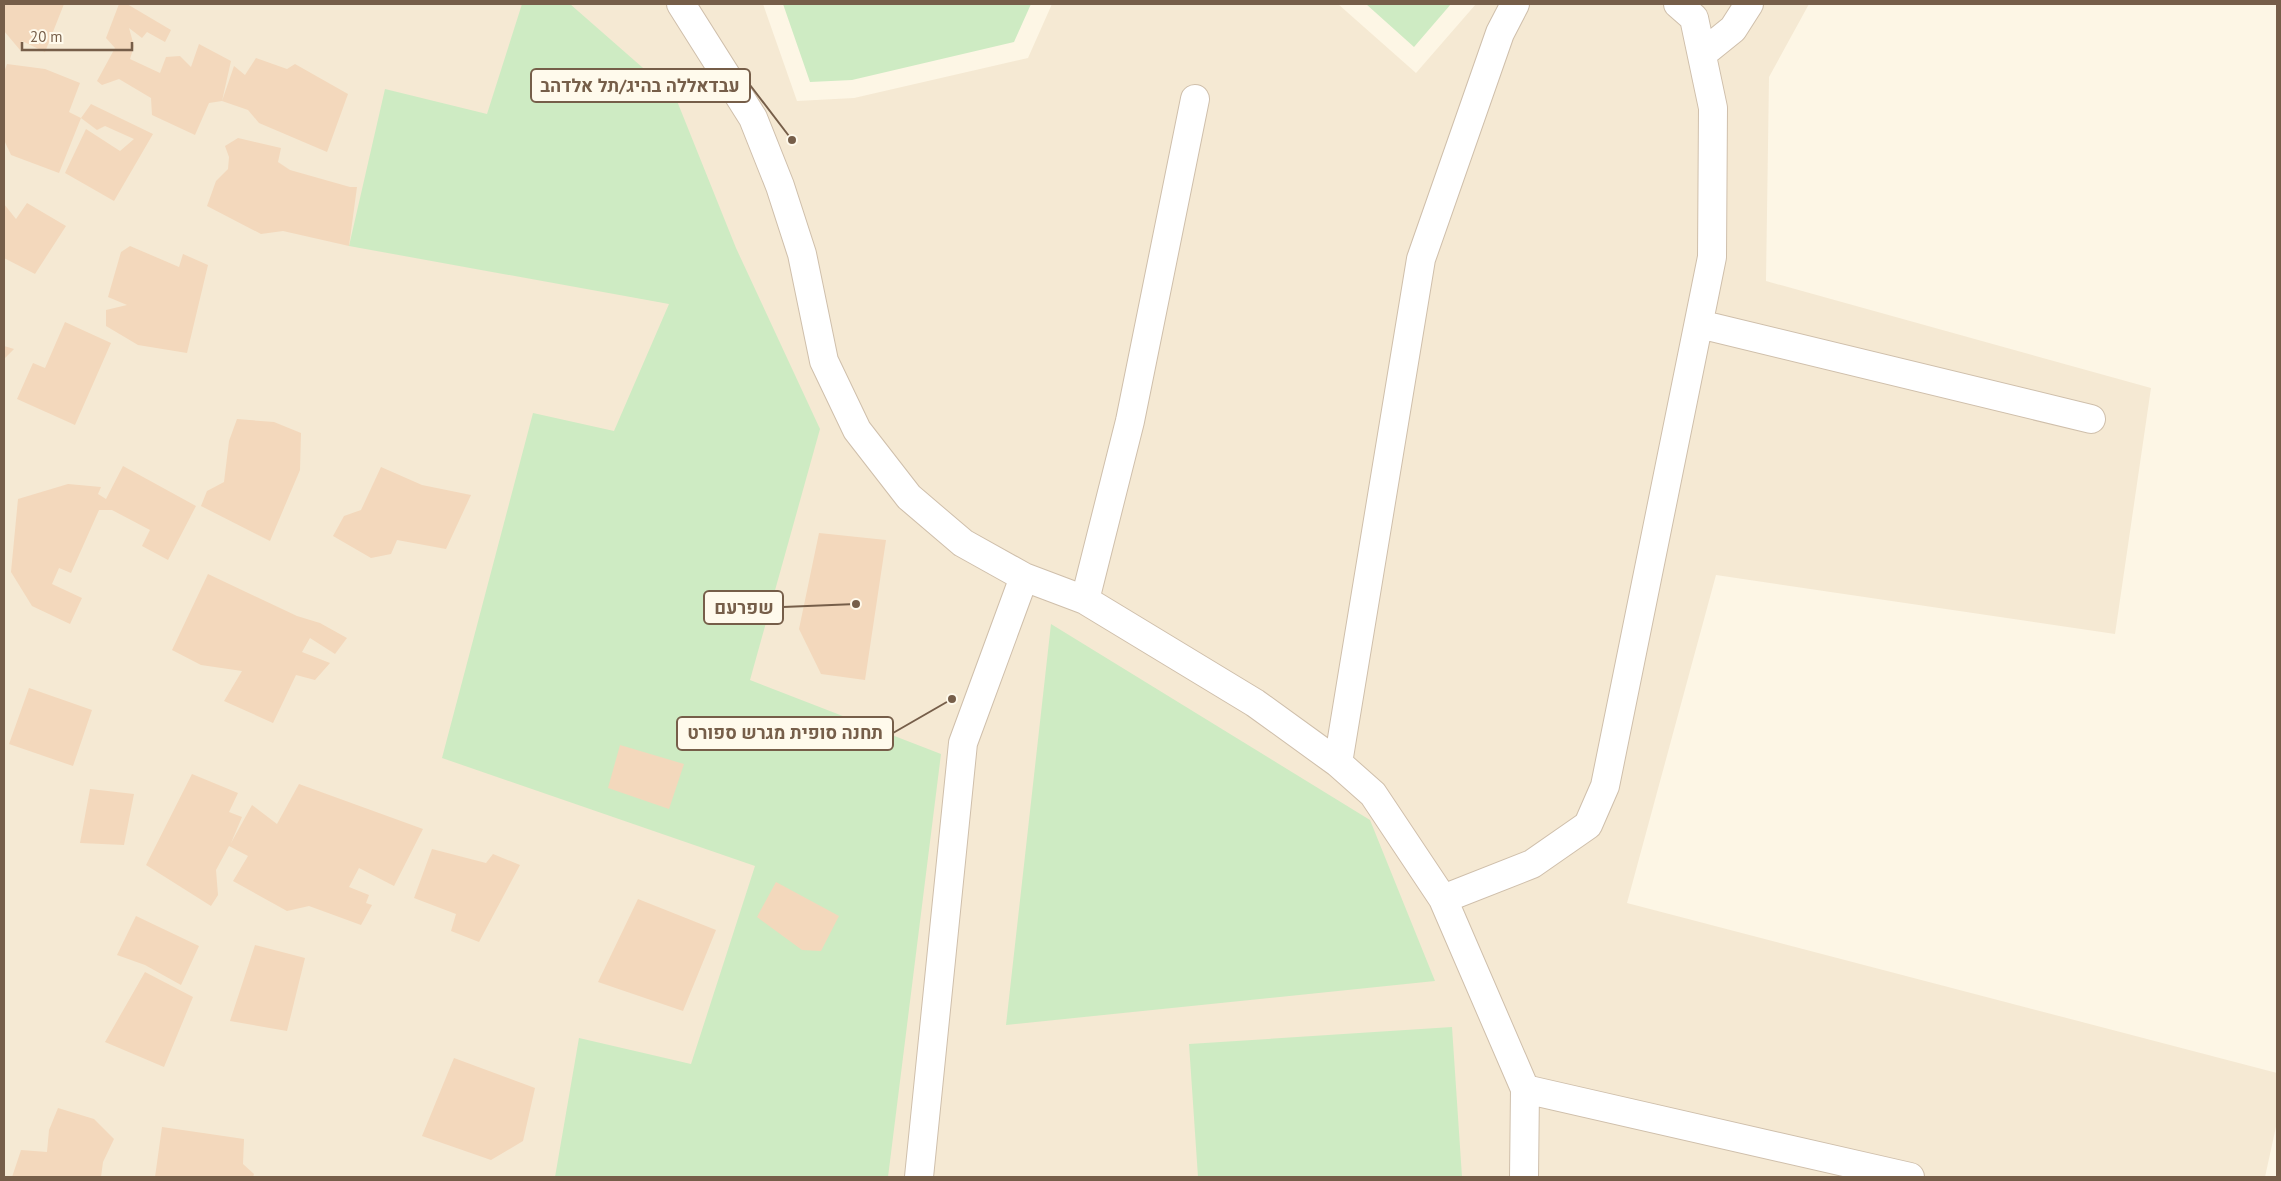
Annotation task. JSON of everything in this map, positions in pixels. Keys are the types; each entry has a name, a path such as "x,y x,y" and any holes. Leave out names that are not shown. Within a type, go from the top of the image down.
{"street":[{"path":"681,4 753,118 780,186 802,254 824,361 857,430 909,497 963,543 1024,577 1085,600 1255,703 1338,763 1373,794 1443,899 1525,1089 1524,1177"},
{"path":"1338,763 1421,259 1500,33 1515,4"},
{"path":"1443,899 1532,864 1588,825 1605,786 1712,257 1713,108 1694,18 1678,4"},
{"path":"1702,54 1733,29 1749,4"},
{"path":"1085,600 1130,421 1195,99"},
{"path":"1699,324 2091,419"},
{"path":"919,1177 963,743 1024,577"},
{"path":"1525,1089 1910,1177"}],"shaded area":[{"path":"4,4 763,4 797,101 854,98 1028,58 1052,4 1338,4 1416,73 1476,4 1809,4 1769,77 1766,281 2151,388 2115,634 1716,575 1627,903 2277,1073 2277,1122 2265,1177 4,1177"}],"green space":[{"path":"522,4 570,4 675,96 736,248 820,429 750,680 941,754 888,1177 555,1177 579,1038 691,1064 755,866 442,758 533,413 614,431 669,304 349,246 385,89 487,114"},
{"path":"783,4 1031,4 1014,42 852,80 810,82"},
{"path":"1366,4 1451,4 1414,47"},
{"path":"1051,624 1370,820 1435,981 1006,1025"},
{"path":"1452,1027 1462,1177 1198,1177 1189,1044"}],"building":[{"path":"4,4 64,4 45,52 22,41 20,50 4,31"},
{"path":"119,4 127,4 171,30 165,42 147,32 142,38 129,28 134,46 130,59 160,73 166,57 180,56 191,67 199,44 231,61 222,101 209,103 195,135 152,115 151,98 119,79 102,85 97,81 115,48 106,38"},
{"path":"256,58 287,69 295,64 348,94 327,152 259,123 248,110 222,101 234,66 245,75"},
{"path":"7,64 45,69 80,83 69,112 81,118 59,173 11,155 4,140 4,72"},
{"path":"91,104 153,134 114,201 65,173 86,129 120,151 134,139 105,126 97,130 81,118"},
{"path":"238,138 281,148 278,162 290,170 350,187 357,187 349,246 283,231 261,234 207,206 216,181 228,169 229,157 225,146"},
{"path":"27,203 66,226 35,274 4,258 4,204 16,219"},
{"path":"130,246 179,267 183,254 208,265 187,353 138,345 106,326 106,310 127,305 108,297 121,252"},
{"path":"65,322 111,343 75,425 17,399 33,363 45,368"},
{"path":"4,346 14,349 4,359"},
{"path":"237,419 274,422 301,433 300,470 270,541 201,506 207,491 224,482 229,441"},
{"path":"123,466 196,506 168,560 142,546 150,530 112,510 99,510 71,573 59,568 52,584 82,598 70,624 32,606 11,572 18,499 68,484 101,487 98,494 106,499"},
{"path":"381,467 422,485 471,495 446,549 397,540 391,554 371,558 333,536 344,516 361,510"},
{"path":"819,533 886,540 865,680 821,674 799,629"},
{"path":"208,574 297,616 320,623 347,638 335,654 310,638 302,652 330,663 315,680 296,675 273,723 224,701 242,671 201,665 172,650"},
{"path":"29,688 92,710 73,766 9,744"},
{"path":"620,745 684,764 669,809 608,788"},
{"path":"192,774 238,793 229,812 242,817 231,843 252,805 277,824 299,784 423,829 394,886 359,868 349,887 369,895 366,903 372,905 361,925 309,906 287,911 233,881 248,856 229,846 216,870 218,895 211,906 146,865"},
{"path":"90,789 134,794 124,845 80,843"},
{"path":"432,849 486,863 493,854 520,865 479,942 451,931 456,914 414,898"},
{"path":"776,882 839,916 821,951 802,950 757,917"},
{"path":"638,899 716,930 683,1011 598,982"},
{"path":"136,916 199,946 181,985 145,965 117,955"},
{"path":"255,945 305,958 287,1031 230,1021"},
{"path":"145,972 193,997 164,1067 105,1042"},
{"path":"454,1058 535,1088 523,1141 491,1160 422,1136"},
{"path":"58,1108 94,1119 114,1139 103,1162 101,1177 12,1177 21,1150 47,1152 49,1130"},
{"path":"162,1127 244,1139 243,1164 254,1174 253,1177 155,1177"}],"place":[{"name":"עבדאללה בהיג/תל אלדהב","path":"792,140"},
{"name":"שפרעם","path":"856,604"},
{"name":"תחנה סופית מגרש ספורט","path":"952,699"}]}
